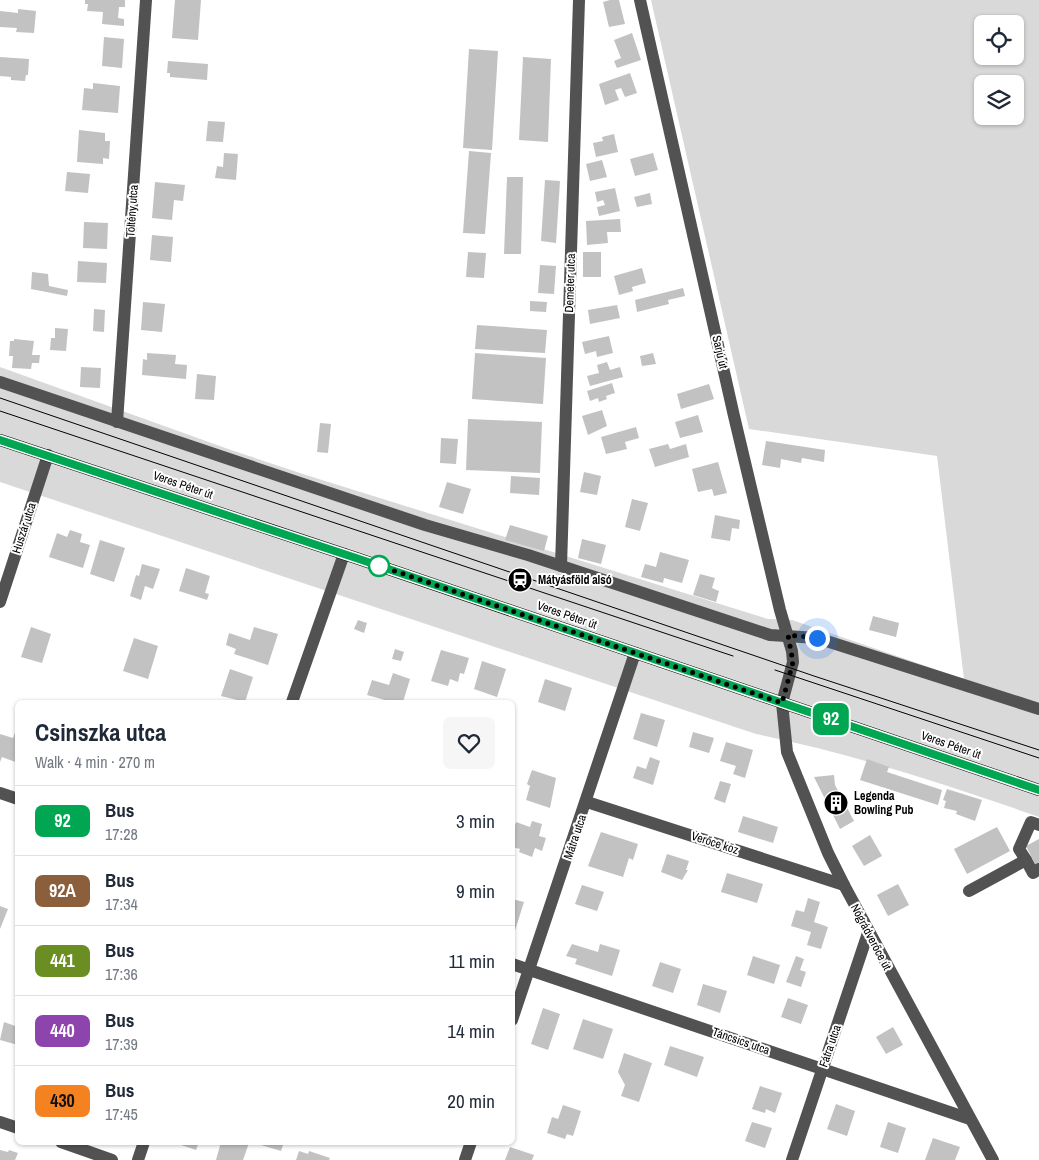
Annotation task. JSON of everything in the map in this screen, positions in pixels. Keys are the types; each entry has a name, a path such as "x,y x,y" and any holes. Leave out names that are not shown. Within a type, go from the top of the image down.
{"main road":[{"name":"Veres Péter út","path":"0,440 344,554 1039,790"}],"street":[{"name":"Töltény utca","path":"117,422 146,0"},
{"name":"Demeter utca","path":"561,566 579,0"},
{"name":"Sarjú út","path":"640,0 741,445 780,610 788,635 793,662 782,703"},
{"path":"0,382 425,524 561,566 770,635 817,638 1039,709"},
{"name":"Huszár utca","path":"0,602 48,455"},
{"path":"293,700 344,554"},
{"name":"Mátra utca","path":"515,1012 587,802 635,653"},
{"name":"Nógrádverőce út","path":"782,703 786,752 844,885 993,1160"},
{"path":"0,793 15,798"},
{"name":"Verőce köz","path":"587,802 844,885"},
{"path":"1039,825 1031,822 1020,849 1033,873 1039,869"},
{"path":"969,891 1026,860"},
{"name":"Fátra utca","path":"792,1160 868,932"},
{"name":"Táncsics utca","path":"515,965 970,1119"},
{"path":"0,1122 15,1127"},
{"path":"70,1145 112,1160"},
{"path":"138,1160 143,1145"},
{"path":"465,1160 470,1145"}],"shaded area":[{"path":"651,0 1039,0 1039,817 899,771 828,751 756,734 0,482 0,367 306,475 768,619 792,620 964,679 937,456 749,429"}],"building":[{"path":"85,0 125,0 125,7 119,7 118,18 124,19 124,26 102,24 103,12 87,11 88,4 85,4"},
{"path":"175,0 201,0 198,40 172,38"},
{"path":"619,0 625,24 609,27 603,2"},
{"path":"18,9 36,11 34,33 16,32 17,28 0,27 0,11 18,13"},
{"path":"632,33 641,60 617,68 614,61 621,58 614,40"},
{"path":"104,37 124,39 122,68 102,66"},
{"path":"469,49 498,51 492,150 463,148"},
{"path":"0,57 29,59 28,75 26,75 25,81 11,80 11,77 0,76"},
{"path":"523,57 551,59 548,142 519,140"},
{"path":"168,61 208,64 207,80 170,77 170,73 167,73"},
{"path":"630,73 637,93 625,97 621,88 615,90 619,100 605,105 599,84"},
{"path":"93,83 120,86 118,113 82,110 84,88 93,89"},
{"path":"208,121 225,122 223,142 206,141"},
{"path":"79,130 105,133 105,141 110,141 109,159 103,158 103,164 77,162"},
{"path":"614,134 618,152 596,157 593,143 603,141 602,137"},
{"path":"469,151 491,153 485,234 463,233"},
{"path":"224,153 238,154 236,180 215,178 217,166 223,167"},
{"path":"653,153 658,170 635,176 630,159"},
{"path":"602,160 607,177 590,181 586,164"},
{"path":"67,172 90,174 88,193 65,191"},
{"path":"507,177 523,177 521,254 504,254"},
{"path":"545,180 560,181 556,243 541,241"},
{"path":"155,182 185,185 183,201 174,200 172,220 152,218"},
{"path":"615,188 620,211 599,216 597,207 605,205 603,200 597,202 595,192"},
{"path":"650,193 652,204 637,207 634,197"},
{"path":"620,219 621,232 607,232 608,243 587,245 586,221"},
{"path":"84,222 108,223 107,249 83,248"},
{"path":"152,235 173,237 171,262 150,260"},
{"path":"468,252 486,253 484,278 466,277"},
{"path":"583,252 601,252 601,277 583,277"},
{"path":"78,261 107,263 106,283 77,282"},
{"path":"540,265 556,266 554,294 538,293"},
{"path":"642,268 646,283 632,287 633,291 619,295 614,276"},
{"path":"32,272 48,274 49,286 68,290 67,296 31,289"},
{"path":"683,288 685,296 668,300 669,304 637,312 635,300"},
{"path":"530,301 547,302 546,312 530,311"},
{"path":"143,302 165,304 162,332 141,330"},
{"path":"617,305 620,318 590,324 588,310"},
{"path":"94,309 105,310 104,332 93,331"},
{"path":"477,325 547,330 545,353 475,349"},
{"path":"55,328 68,329 66,351 50,350 51,338 55,338"},
{"path":"609,336 613,353 597,357 596,351 585,354 582,342"},
{"path":"14,339 34,341 32,355 40,355 39,363 32,363 31,369 12,368 13,356 9,356 10,341 14,341"},
{"path":"147,353 176,355 175,364 187,365 186,379 142,375 143,359 147,360"},
{"path":"475,353 546,358 543,404 472,399"},
{"path":"653,353 656,364 642,366 640,356"},
{"path":"607,362 610,370 620,367 623,377 590,386 587,376 599,373 597,365"},
{"path":"81,367 101,368 100,388 80,387"},
{"path":"197,374 216,376 214,400 195,399"},
{"path":"612,383 615,393 606,396 607,399 599,402 598,398 590,401 587,391"},
{"path":"709,384 714,399 681,409 677,394"},
{"path":"602,410 607,426 588,435 582,416"},
{"path":"698,415 703,432 680,438 675,422"},
{"path":"468,419 542,422 540,473 466,470"},
{"path":"320,423 331,424 328,453 317,452"},
{"path":"636,427 639,438 625,442 627,449 606,454 601,437"},
{"path":"441,438 458,439 456,464 440,463"},
{"path":"766,441 825,450 824,462 802,458 801,463 781,459 780,468 762,465"},
{"path":"668,444 670,449 686,444 689,457 655,467 649,449"},
{"path":"718,462 727,493 714,496 712,489 698,492 692,469"},
{"path":"584,472 601,476 597,495 580,492"},
{"path":"511,476 540,478 539,495 510,493"},
{"path":"447,482 471,489 463,514 439,507"},
{"path":"632,499 648,503 640,531 625,527"},
{"path":"715,515 740,520 739,529 732,528 730,541 711,538"},
{"path":"510,525 548,536 544,551 505,540"},
{"path":"70,530 82,534 80,542 90,545 83,568 49,557 57,533 67,537"},
{"path":"582,539 606,545 601,564 578,558"},
{"path":"100,540 125,548 114,582 90,574"},
{"path":"660,552 689,560 682,583 664,578 663,583 641,577 645,564 656,567"},
{"path":"142,564 160,569 153,589 145,586 141,600 130,596 136,575 139,576"},
{"path":"186,568 210,576 205,593 209,594 207,600 179,591"},
{"path":"700,574 715,578 712,588 719,591 716,602 693,595"},
{"path":"873,616 899,623 896,637 869,630"},
{"path":"358,620 367,623 364,633 354,629"},
{"path":"31,627 51,634 42,663 21,657"},
{"path":"254,627 278,634 268,665 234,654 236,649 226,645 229,633 250,640"},
{"path":"134,638 158,646 148,679 123,671"},
{"path":"395,649 404,652 401,661 392,659"},
{"path":"441,650 469,658 464,674 460,673 458,682 450,679 448,686 431,681"},
{"path":"482,661 506,669 497,697 474,689"},
{"path":"230,669 253,677 246,700 221,696"},
{"path":"393,673 410,679 404,700 385,700 367,695 372,680 389,685"},
{"path":"545,679 572,688 565,711 538,702"},
{"path":"641,713 665,720 657,747 633,739"},
{"path":"15,732 15,762 2,757 0,762 0,734 13,738"},
{"path":"693,732 714,738 709,753 689,747"},
{"path":"726,742 753,750 745,778 733,774 736,766 720,761"},
{"path":"650,757 660,761 653,785 633,778 637,766 646,769"},
{"path":"867,759 889,767 887,772 942,790 938,805 860,780"},
{"path":"532,770 556,778 550,808 526,800 530,786 527,784"},
{"name":"Legenda Bowling Pub","path":"834,775 835,785 854,821 840,829 814,777"},
{"path":"720,781 731,784 725,803 714,799"},
{"path":"947,789 982,800 975,821 956,814 957,811 944,808 946,801 943,800"},
{"path":"743,816 778,827 773,843 738,832"},
{"path":"532,821 542,824 539,836 546,838 542,851 535,848 532,857 519,852 520,849 515,848 516,822 530,827"},
{"path":"997,827 1010,851 967,874 954,849"},
{"path":"601,832 638,844 633,860 629,858 623,877 588,866"},
{"path":"870,835 882,856 864,866 852,846"},
{"path":"1039,839 1039,865 1036,866 1026,846"},
{"path":"667,854 689,861 686,870 688,870 682,880 661,872"},
{"path":"727,873 763,884 757,903 721,892"},
{"path":"898,884 909,905 888,916 877,895"},
{"path":"582,885 604,892 597,911 575,904"},
{"path":"808,898 820,902 814,922 828,927 821,949 807,945 811,932 791,926 796,910 804,912"},
{"path":"515,900 524,902 515,931"},
{"path":"0,906 8,909 0,929"},
{"path":"572,944 598,952 600,944 620,950 612,976 575,964 577,959 566,956"},
{"path":"753,956 780,965 774,984 747,975"},
{"path":"796,956 804,959 800,970 806,972 801,987 786,982"},
{"path":"660,962 681,969 673,993 652,986"},
{"path":"703,984 727,991 720,1013 697,1005"},
{"path":"788,998 808,1005 801,1024 781,1017"},
{"path":"543,1008 560,1014 548,1050 531,1044"},
{"path":"583,1019 613,1029 603,1059 573,1049"},
{"path":"4,1022 15,1026 15,1044 0,1040"},
{"path":"893,1027 903,1045 886,1054 876,1037"},
{"path":"670,1046 704,1057 697,1077 664,1065"},
{"path":"624,1053 652,1063 639,1102 621,1096 625,1085 618,1072"},
{"path":"760,1086 782,1093 775,1113 766,1109 765,1113 752,1109"},
{"path":"836,1104 855,1111 847,1136 827,1129"},
{"path":"563,1105 581,1111 573,1136 567,1134 565,1139 547,1133 552,1117 558,1119"},
{"path":"752,1122 772,1128 765,1148 745,1141"},
{"path":"888,1122 906,1128 898,1153 880,1147"},
{"path":"933,1138 960,1147 955,1160 925,1160"},
{"path":"181,1145 198,1145 196,1150"},
{"path":"220,1145 248,1145 243,1160 216,1160"},
{"path":"261,1145 283,1145 281,1151"},
{"path":"510,1147 534,1155 532,1160 505,1160"},
{"path":"0,1150 18,1153 15,1160 0,1160"},
{"path":"299,1151 308,1154 309,1151 330,1158 329,1160 296,1160"}],"tram line":[{"path":"0,398 814,676 1039,750"},
{"path":"0,411 733,656"},
{"path":"775,670 1039,758"}],"bus line":[{"name":"92","path":"0,440 65,460 782,703 956,760 1039,790"}],"place":[{"name":"Mátyásföld alsó","path":"520,580"},
{"name":"Legenda Bowling Pub","path":"836,803"}],"route":[{"path":"379,566 374,564 782,703 793,662 788,635 817,638"}]}
